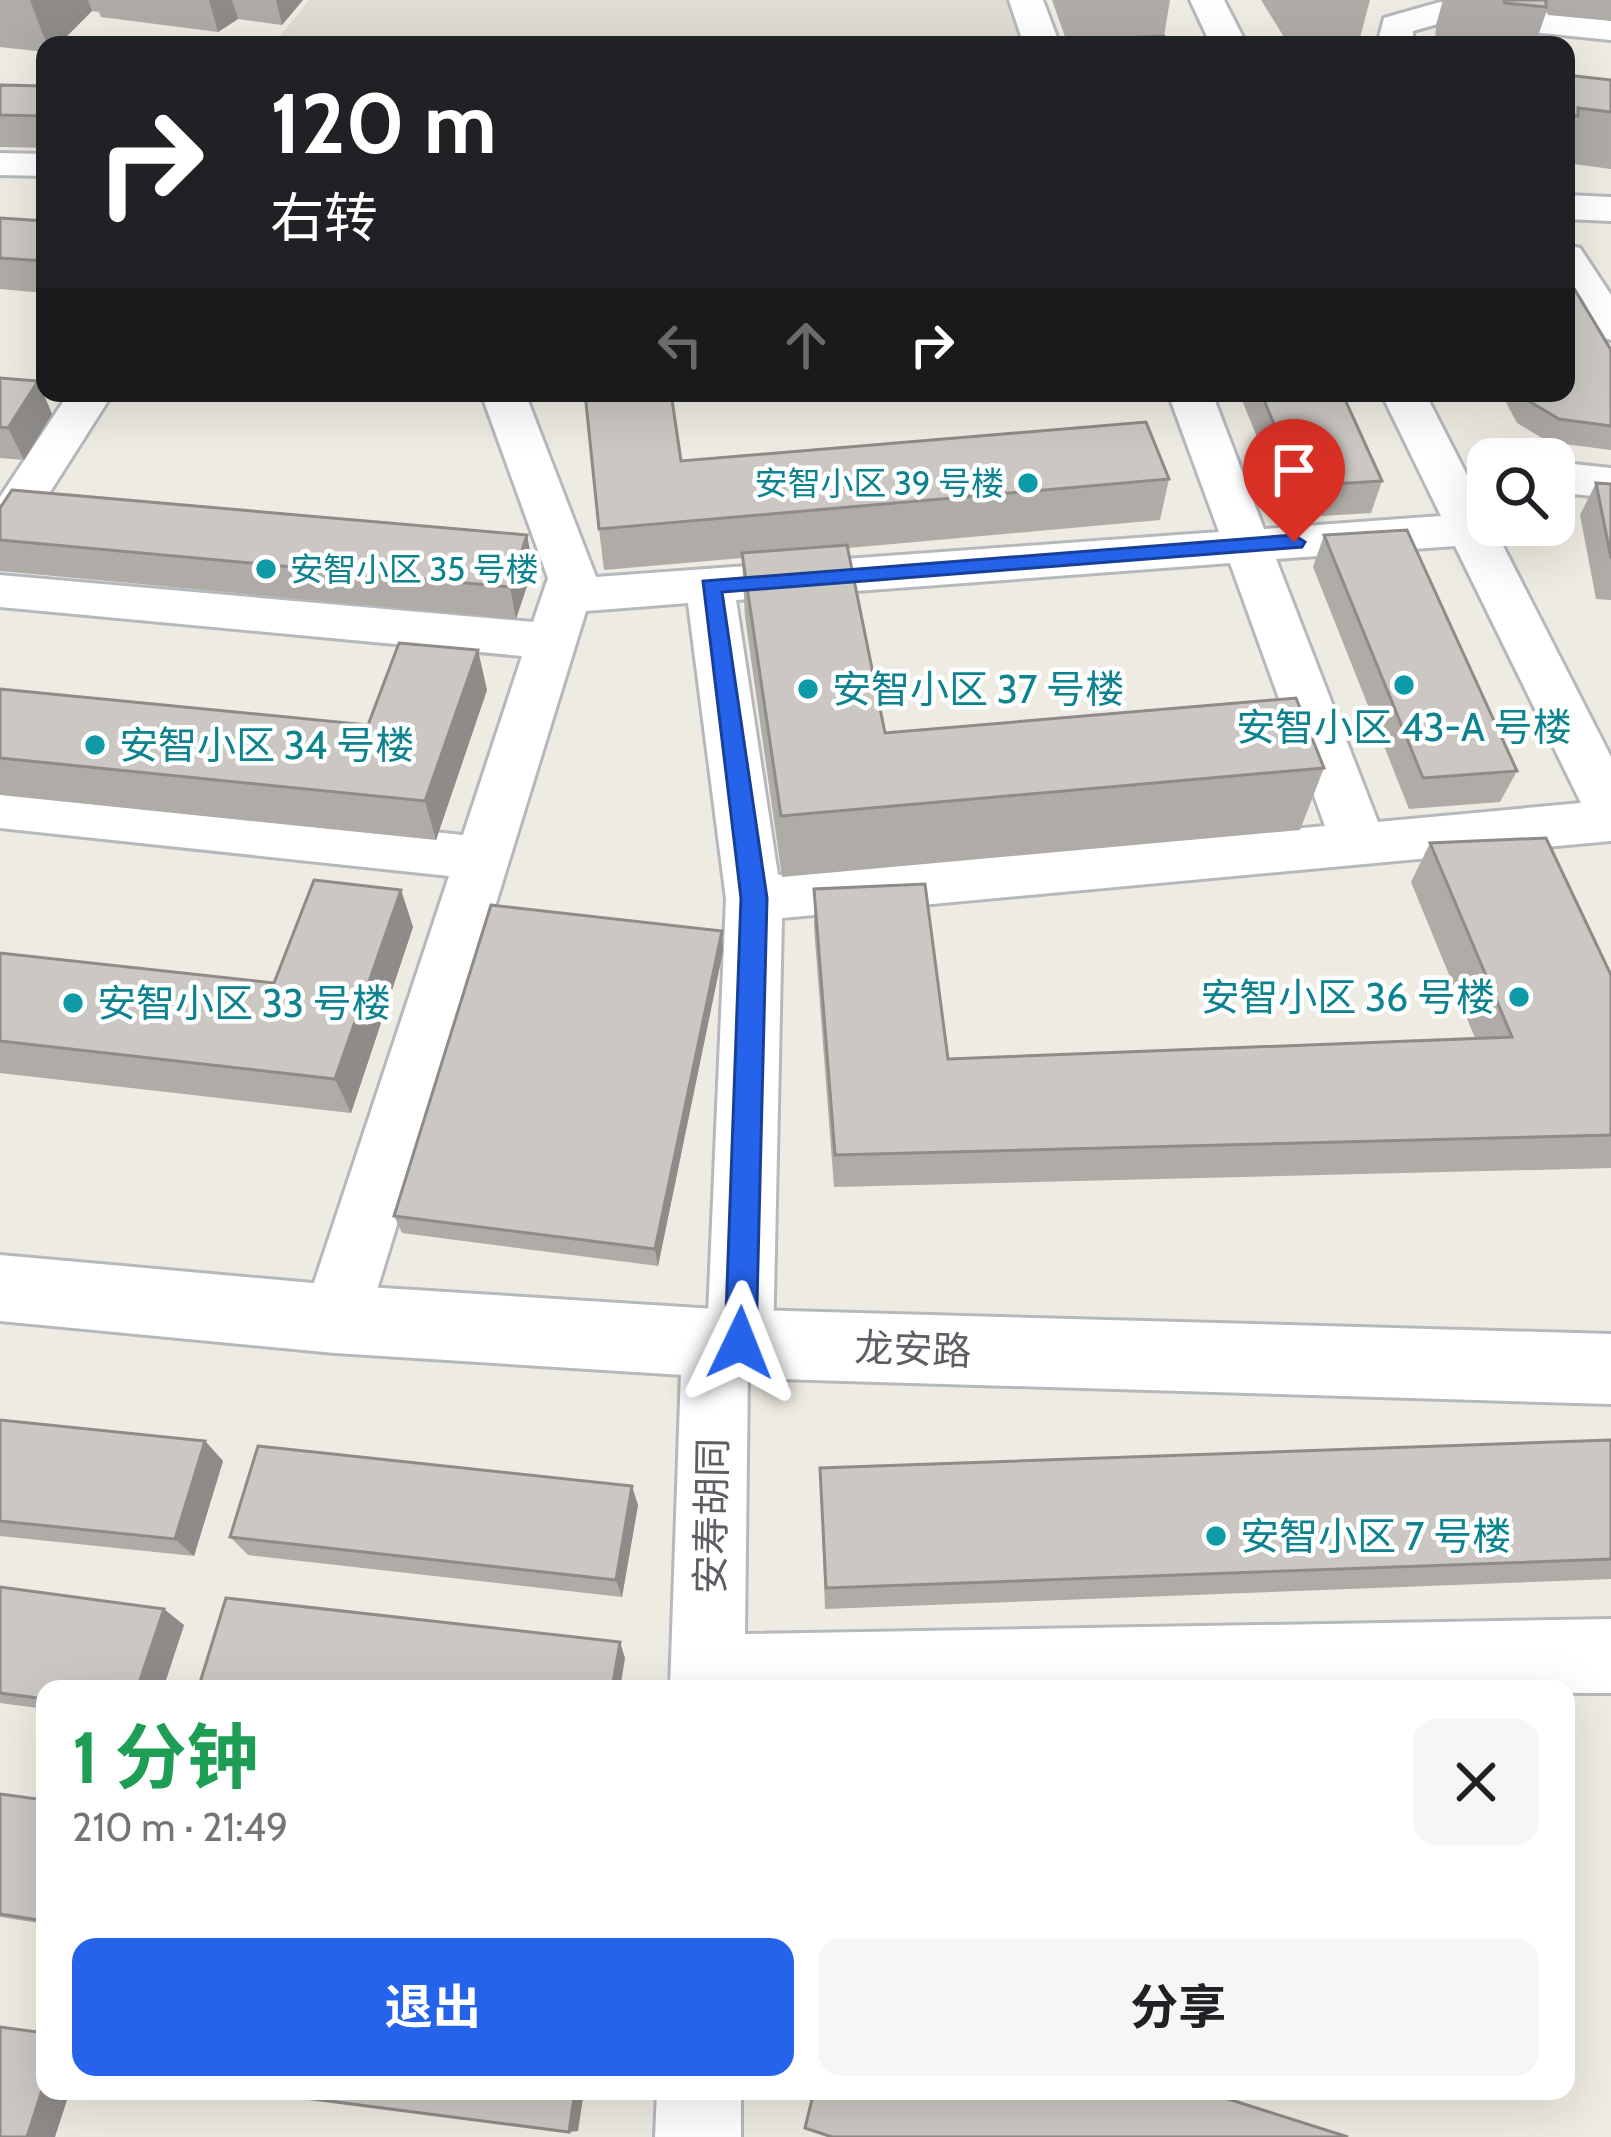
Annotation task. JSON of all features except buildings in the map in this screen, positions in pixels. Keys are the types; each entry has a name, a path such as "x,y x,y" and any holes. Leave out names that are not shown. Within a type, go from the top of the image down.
{"street":[{"path":"1026,0 1039,36"},
{"path":"1207,0 1225,36"},
{"path":"1395,36 1396,25 1441,12 1541,34 1611,30"},
{"path":"0,164 36,165"},
{"path":"1575,207 1611,208"},
{"path":"1575,271 1611,327"},
{"path":"0,533 85,402"},
{"path":"335,1319 572,578 506,402"},
{"path":"1194,402 1359,844"},
{"path":"1407,402 1467,521"},
{"path":"1439,466 1467,468"},
{"path":"1575,479 1611,483"},
{"path":"0,591 559,619 710,586 1467,529"},
{"path":"1479,546 1611,810"},
{"name":"安寿胡同","path":"708,1680 754,898 710,586"},
{"path":"0,808 483,858"},
{"path":"754,898 1611,821"},
{"name":"龙安路","path":"0,1288 335,1319 728,1343 1611,1369"},
{"path":"744,1680 1611,1656"},
{"path":"698,2137 699,2100"}],"shaded area":[{"path":"309,0 1010,0 1028,36 280,36"}],"place":[{"name":"安智小区 39 号楼","path":"1028,483"},
{"name":"安智小区 35 号楼","path":"266,569"},
{"name":"安智小区 43-A 号楼","path":"1404,685"},
{"name":"安智小区 37 号楼","path":"808,689"},
{"name":"安智小区 34 号楼","path":"95,745"},
{"name":"安智小区 36 号楼","path":"1519,997"},
{"name":"安智小区 33 号楼","path":"73,1003"},
{"name":"安智小区 7 号楼","path":"1216,1536"}],"route":[{"path":"740,1343 754,898 710,586 1294,542"}]}
